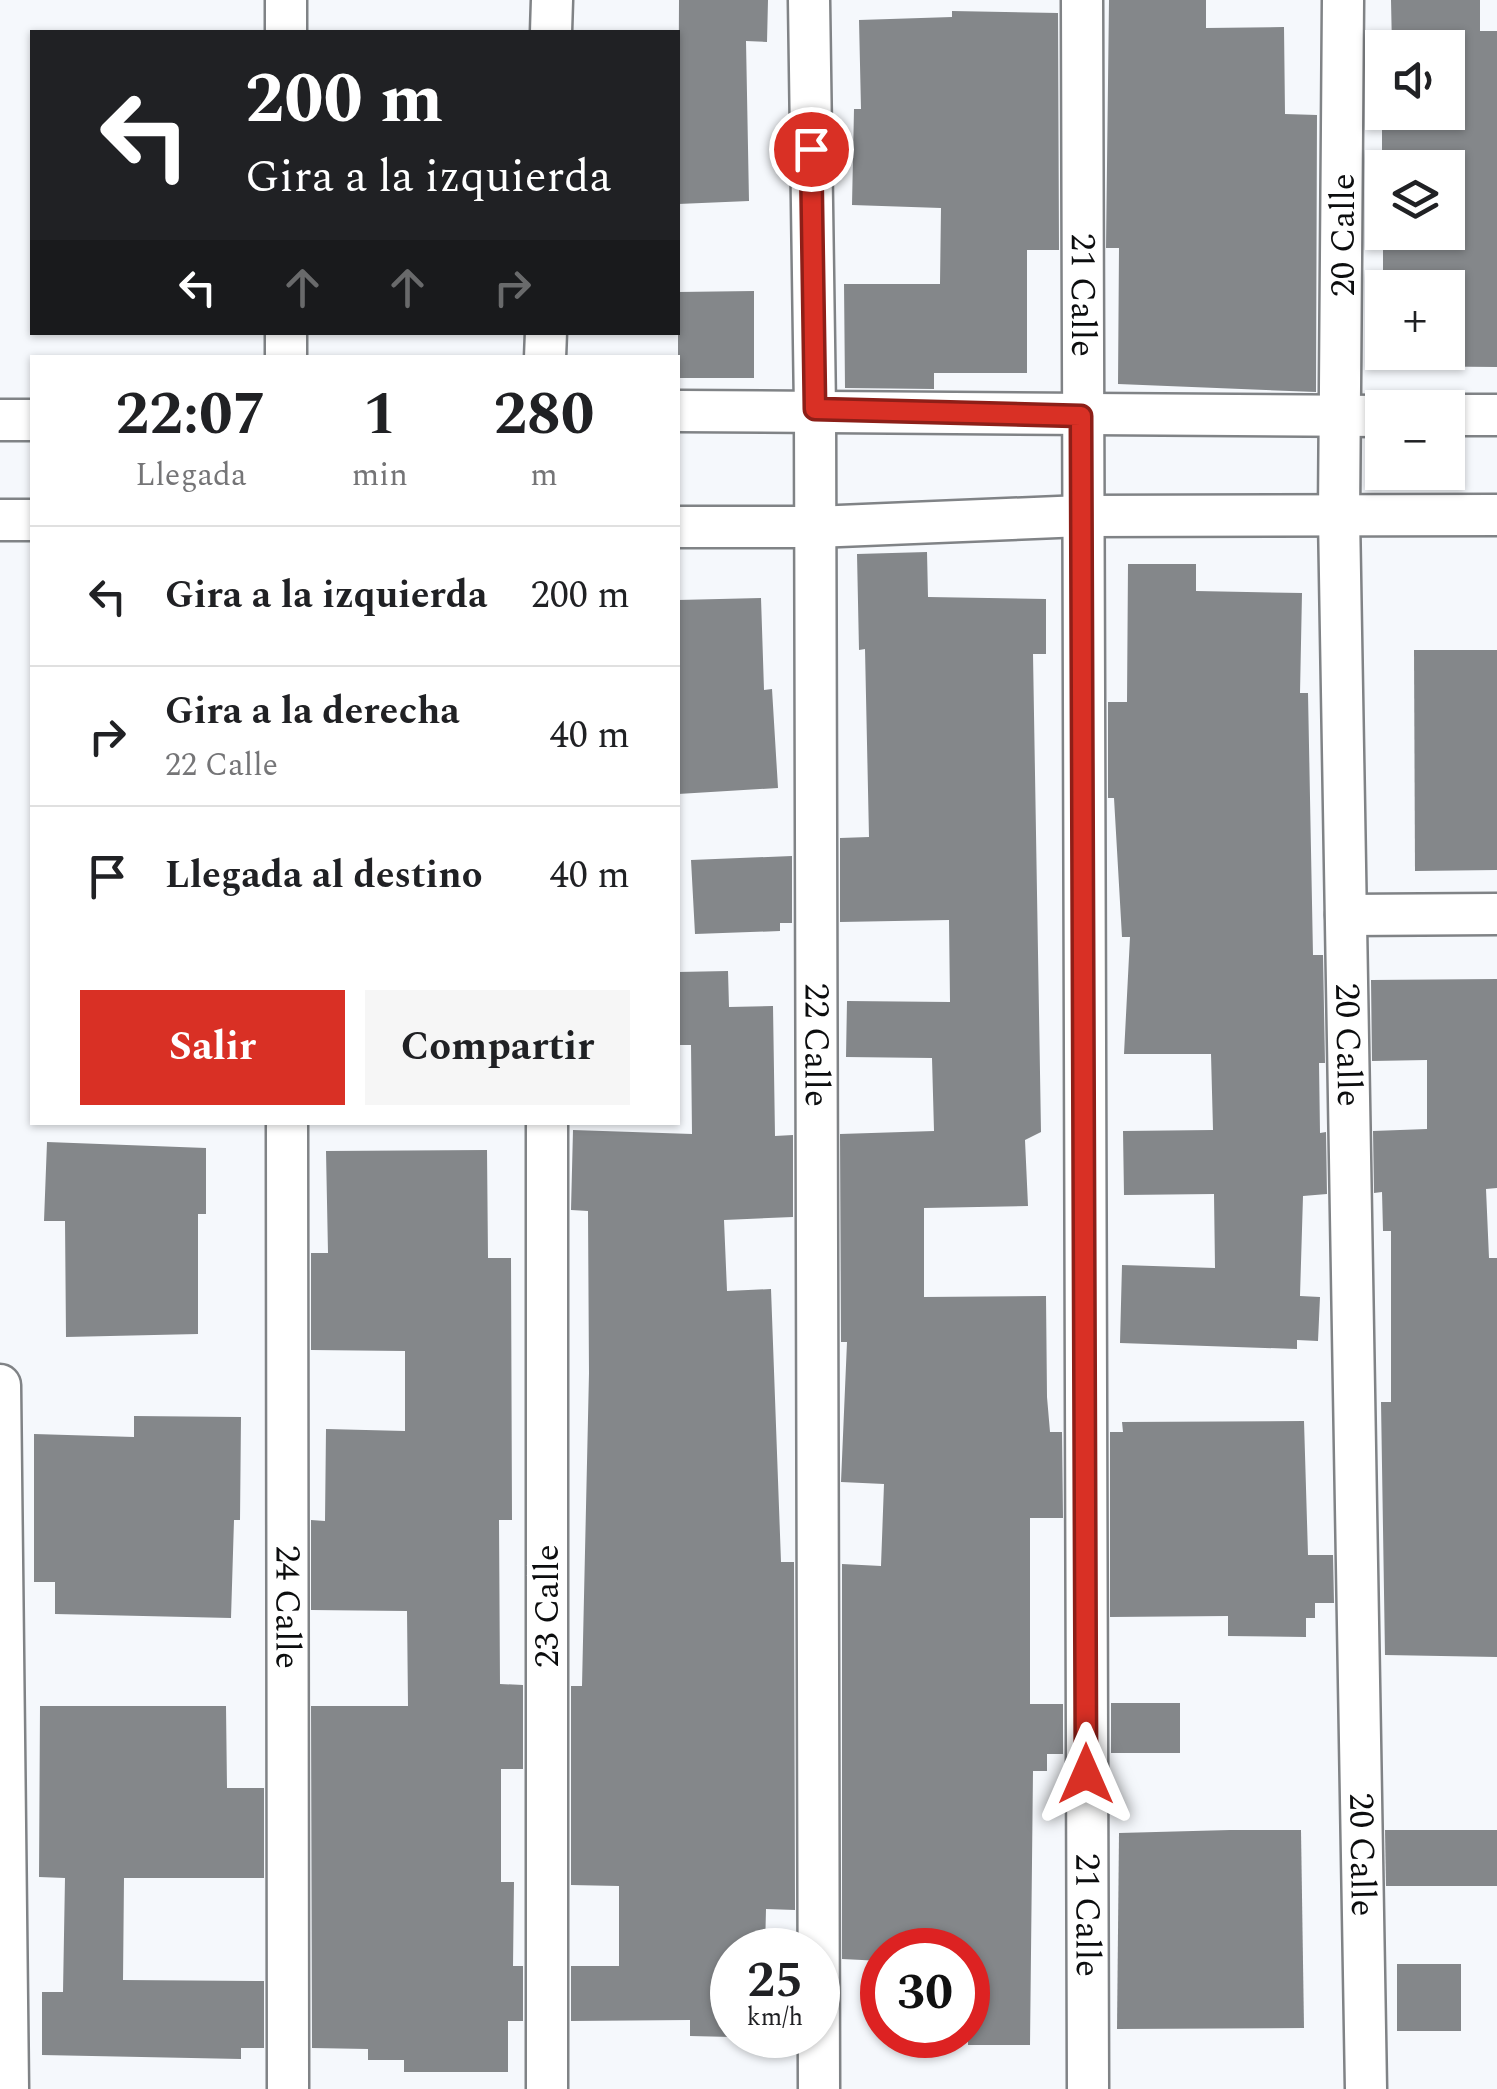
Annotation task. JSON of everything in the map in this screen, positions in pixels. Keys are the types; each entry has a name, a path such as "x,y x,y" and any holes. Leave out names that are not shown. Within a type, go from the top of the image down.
{"street":[{"path":"286,0 286,30"},
{"path":"551,30 552,0"},
{"name":"22 Calle","path":"809,0 815,409 819,2089"},
{"name":"21 Calle","path":"1082,0 1088,2089"},
{"name":"20 Calle","path":"1343,0 1363,416 1339,516 1366,2089"},
{"path":"680,410 1363,416"},
{"path":"1465,416 1497,415"},
{"path":"0,420 30,420"},
{"path":"680,527 815,527 1082,516 1497,516"},
{"path":"0,520 30,520"},
{"path":"1346,916 1497,914"},
{"name":"24 Calle","path":"287,1125 288,2089"},
{"name":"23 Calle","path":"546,2089 548,1125"},
{"path":"0,1385 8,2089"}],"building":[{"path":"679,0 768,0 767,42 746,41 749,201 680,204"},
{"path":"1109,0 1206,0 1206,28 1284,27 1285,114 1317,115 1316,392 1118,384 1119,248 1106,248"},
{"path":"1391,0 1480,0 1480,31 1497,31 1497,367 1465,367 1465,270 1383,270 1383,250 1465,250 1465,150 1382,150 1382,130 1465,130 1465,30 1392,30"},
{"path":"952,11 1058,13 1059,250 1027,250 1027,373 934,373 934,389 845,388 844,284 940,284 941,208 852,205 854,109 861,109 859,20 952,17"},
{"path":"754,291 754,378 680,378 680,292"},
{"path":"927,552 928,597 1046,599 1046,654 1033,654 1041,1132 1025,1140 1028,1206 924,1208 924,1297 1046,1296 1047,1397 1050,1432 1062,1432 1063,1518 1030,1518 1030,1704 1063,1704 1063,1754 1047,1754 1047,1771 1033,1771 1030,2045 990,2045 990,1928 860,1928 860,1960 842,1959 842,1564 881,1566 884,1484 841,1482 847,1342 841,1342 840,1134 934,1131 932,1058 846,1057 847,1001 950,1002 949,920 840,922 840,838 869,837 865,649 859,650 857,554"},
{"path":"1128,564 1196,564 1196,591 1302,593 1300,693 1308,693 1313,955 1323,955 1325,1063 1319,1063 1320,1133 1326,1132 1327,1194 1303,1196 1300,1296 1320,1297 1318,1341 1297,1340 1297,1349 1120,1343 1122,1265 1215,1268 1214,1194 1124,1195 1123,1131 1213,1130 1211,1054 1124,1054 1130,937 1122,937 1114,798 1108,798 1108,702 1127,702"},
{"path":"761,598 764,690 772,689 778,788 680,794 680,600"},
{"path":"1414,650 1497,650 1497,870 1415,871"},
{"path":"792,856 792,923 780,923 780,931 695,934 691,860"},
{"path":"728,971 729,1007 773,1006 775,1136 793,1135 793,1217 724,1220 727,1291 771,1289 781,1562 794,1562 795,1910 766,1909 766,1928 710,1928 710,2036 690,2036 690,2020 571,2021 571,1966 619,1966 619,1886 571,1885 571,1686 582,1686 589,1373 588,1211 571,1210 573,1130 692,1134 691,1045 680,1045 680,972"},
{"path":"1497,979 1497,1188 1486,1189 1489,1258 1497,1258 1497,1657 1385,1655 1381,1402 1391,1402 1391,1231 1383,1231 1382,1192 1374,1193 1373,1131 1427,1129 1427,1060 1372,1061 1371,980"},
{"path":"47,1142 206,1148 206,1214 198,1214 198,1334 66,1337 65,1221 44,1221"},
{"path":"487,1150 488,1258 511,1258 512,1520 499,1520 500,1684 523,1685 523,1769 501,1769 501,1882 514,1882 513,1966 523,1966 523,2021 508,2021 508,2072 404,2072 404,2060 368,2060 368,2049 312,2048 311,1706 408,1706 407,1611 311,1610 311,1520 325,1521 326,1429 405,1431 405,1351 311,1350 311,1253 328,1253 326,1151"},
{"path":"134,1416 241,1417 240,1520 234,1520 231,1618 55,1614 55,1582 34,1582 34,1434 134,1437"},
{"path":"1304,1421 1308,1555 1333,1555 1334,1603 1315,1603 1315,1618 1306,1618 1306,1637 1228,1636 1228,1616 1110,1617 1110,1432 1123,1432 1122,1422"},
{"path":"1111,1703 1180,1703 1180,1753 1111,1753"},
{"path":"40,1706 226,1706 227,1788 264,1788 264,1878 124,1878 123,1980 264,1981 264,2048 241,2048 241,2059 42,2055 42,1992 63,1992 65,1878 39,1877"},
{"path":"1301,1830 1304,2028 1117,2029 1119,1833"},
{"path":"1385,1830 1497,1830 1497,1886 1386,1886"},
{"path":"1397,1964 1461,1964 1461,2031 1397,2031"}],"route":[{"path":"811,149 815,409 1081,416 1086,1774"}]}
